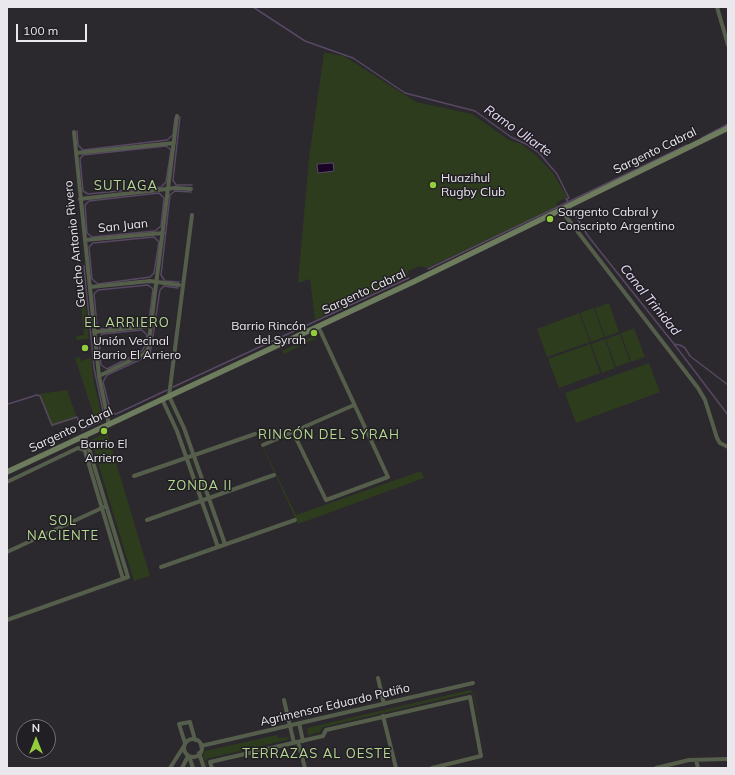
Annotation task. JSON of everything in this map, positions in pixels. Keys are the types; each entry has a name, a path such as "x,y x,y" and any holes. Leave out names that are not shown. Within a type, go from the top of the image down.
{"main road":[{"name":"Sargento Cabral","path":"7,472 561,210 666,155 728,128"}],"street":[{"path":"717,7 728,45"},
{"path":"99,376 144,354 148,349 177,116"},
{"name":"Gaucho Antonio Rivero","path":"74,132 99,376 109,424"},
{"path":"76,153 174,143"},
{"path":"80,199 168,189 191,189"},
{"path":"561,210 698,388 705,400 717,438 720,443 728,447"},
{"path":"192,215 169,396 184,428 225,544"},
{"name":"San Juan","path":"85,240 163,233"},
{"path":"90,287 156,282 179,285"},
{"path":"94,332 151,326"},
{"path":"293,432 326,500 388,477 316,327"},
{"path":"162,399 177,431 218,547"},
{"path":"263,445 354,405"},
{"path":"134,476 255,434"},
{"path":"83,437 85,450 91,462"},
{"path":"7,620 123,579 114,539 83,437"},
{"path":"7,482 78,448 85,450"},
{"path":"147,520 274,475"},
{"path":"7,552 104,507"},
{"path":"161,567 295,520"},
{"path":"378,678 384,704"},
{"name":"Agrimensor Eduardo Patiño","path":"201,746 473,683"},
{"path":"212,768 210,762 323,736 326,730 470,696 481,756 432,768"},
{"path":"284,700 290,725 298,742 305,768"},
{"path":"383,716 396,768"},
{"path":"193,768 189,756 184,752 185,744 179,724 190,722 195,740 201,746 200,754 204,768"},
{"path":"298,742 299,723"},
{"path":"170,768 188,740 195,740"},
{"path":"189,756 200,754"},
{"path":"182,768 189,756"},
{"path":"656,768 696,760 728,759"},
{"path":"696,760 698,768"}],"green space":[{"name":"Huazihul Rugby Club","path":"322,52 344,56 416,102 472,114 509,140 521,144 537,156 553,173 567,197 556,203 559,207 427,268 420,266 408,271 407,277 315,320 310,279 298,283 309,158 324,53"},
{"path":"82,265 89,339 77,340 76,336 84,335 77,266"},
{"path":"609,303 619,332 605,337 595,308"},
{"path":"594,308 604,337 591,342 580,313"},
{"path":"579,313 590,342 547,357 537,329"},
{"path":"634,328 645,357 631,362 621,333"},
{"path":"620,334 630,362 616,367 606,339"},
{"path":"315,335 317,338 284,354 282,351"},
{"path":"605,339 615,368 602,373 591,344"},
{"path":"590,344 600,373 559,388 548,359"},
{"path":"80,357 81,361 91,358 94,383 102,416 101,420 96,422 75,358"},
{"path":"649,363 660,392 576,423 565,393"},
{"path":"67,390 77,418 51,427 39,394"},
{"path":"246,411 296,515 421,471 424,478 298,524"},
{"path":"107,432 150,576 134,581 91,440"},
{"path":"470,690 474,692 487,761 473,692 323,727 320,732 309,735 306,732 308,732 307,728"},
{"path":"277,735 278,738 289,737 287,740 206,759 207,768 203,755 205,751"}],"shaded area":[{"path":"333,163 334,171 318,173 317,164"}],"waterway":[{"name":"Ramo Uliarte","path":"253,7 305,41 353,58 405,93 475,111 511,137 526,144 539,153 557,174 569,198 566,199 569,204"},
{"path":"180,117 173,180 176,185 192,185"},
{"path":"77,131 78,145 83,150 167,140 173,135 175,118"},
{"path":"702,138 728,124"},
{"path":"428,269 687,145"},
{"path":"166,146 171,150 166,182 161,187 88,194 83,191 80,159 83,155 166,146"},
{"path":"179,282 165,281 161,275 170,195 175,191 191,192"},
{"path":"159,193 164,198 161,226 155,231 92,237 87,233 85,205 89,201 159,193"},
{"name":"Canal Trinidad","path":"570,207 588,236 674,344 685,348 690,356 728,385"},
{"path":"154,237 159,242 154,273 150,277 98,284 92,279 89,247 93,243 154,237"},
{"path":"8,404 37,395 40,396 52,425 77,417 82,430 101,421 104,416 94,368 84,266"},
{"path":"173,387 409,278"},
{"path":"148,285 153,289 149,320 145,324 102,329 97,325 94,294 98,290 148,285"},
{"path":"167,390 116,414 111,413 103,382 107,375 150,355 160,290 164,286 178,288"},
{"path":"142,330 147,335 145,346 142,351 107,369 101,365 99,339 102,334 142,330"},
{"path":"674,344 728,415"}],"place":[{"name":"Huazihul Rugby Club","path":"433,185"},
{"name":"Sargento Cabral y Conscripto Argentino","path":"550,219"},
{"name":"Barrio Rincón del Syrah","path":"314,333"},
{"name":"Unión Vecinal Barrio El Arriero","path":"85,348"},
{"name":"Barrio El Arriero","path":"104,431"}],"district":[{"name":"SUTIAGA","path":"126,186"},
{"name":"EL ARRIERO","path":"127,323"},
{"name":"RINCÓN DEL SYRAH","path":"329,435"},
{"name":"ZONDA II","path":"200,486"},
{"name":"SOL NACIENTE","path":"63,528"},
{"name":"TERRAZAS AL OESTE","path":"317,754"}]}
